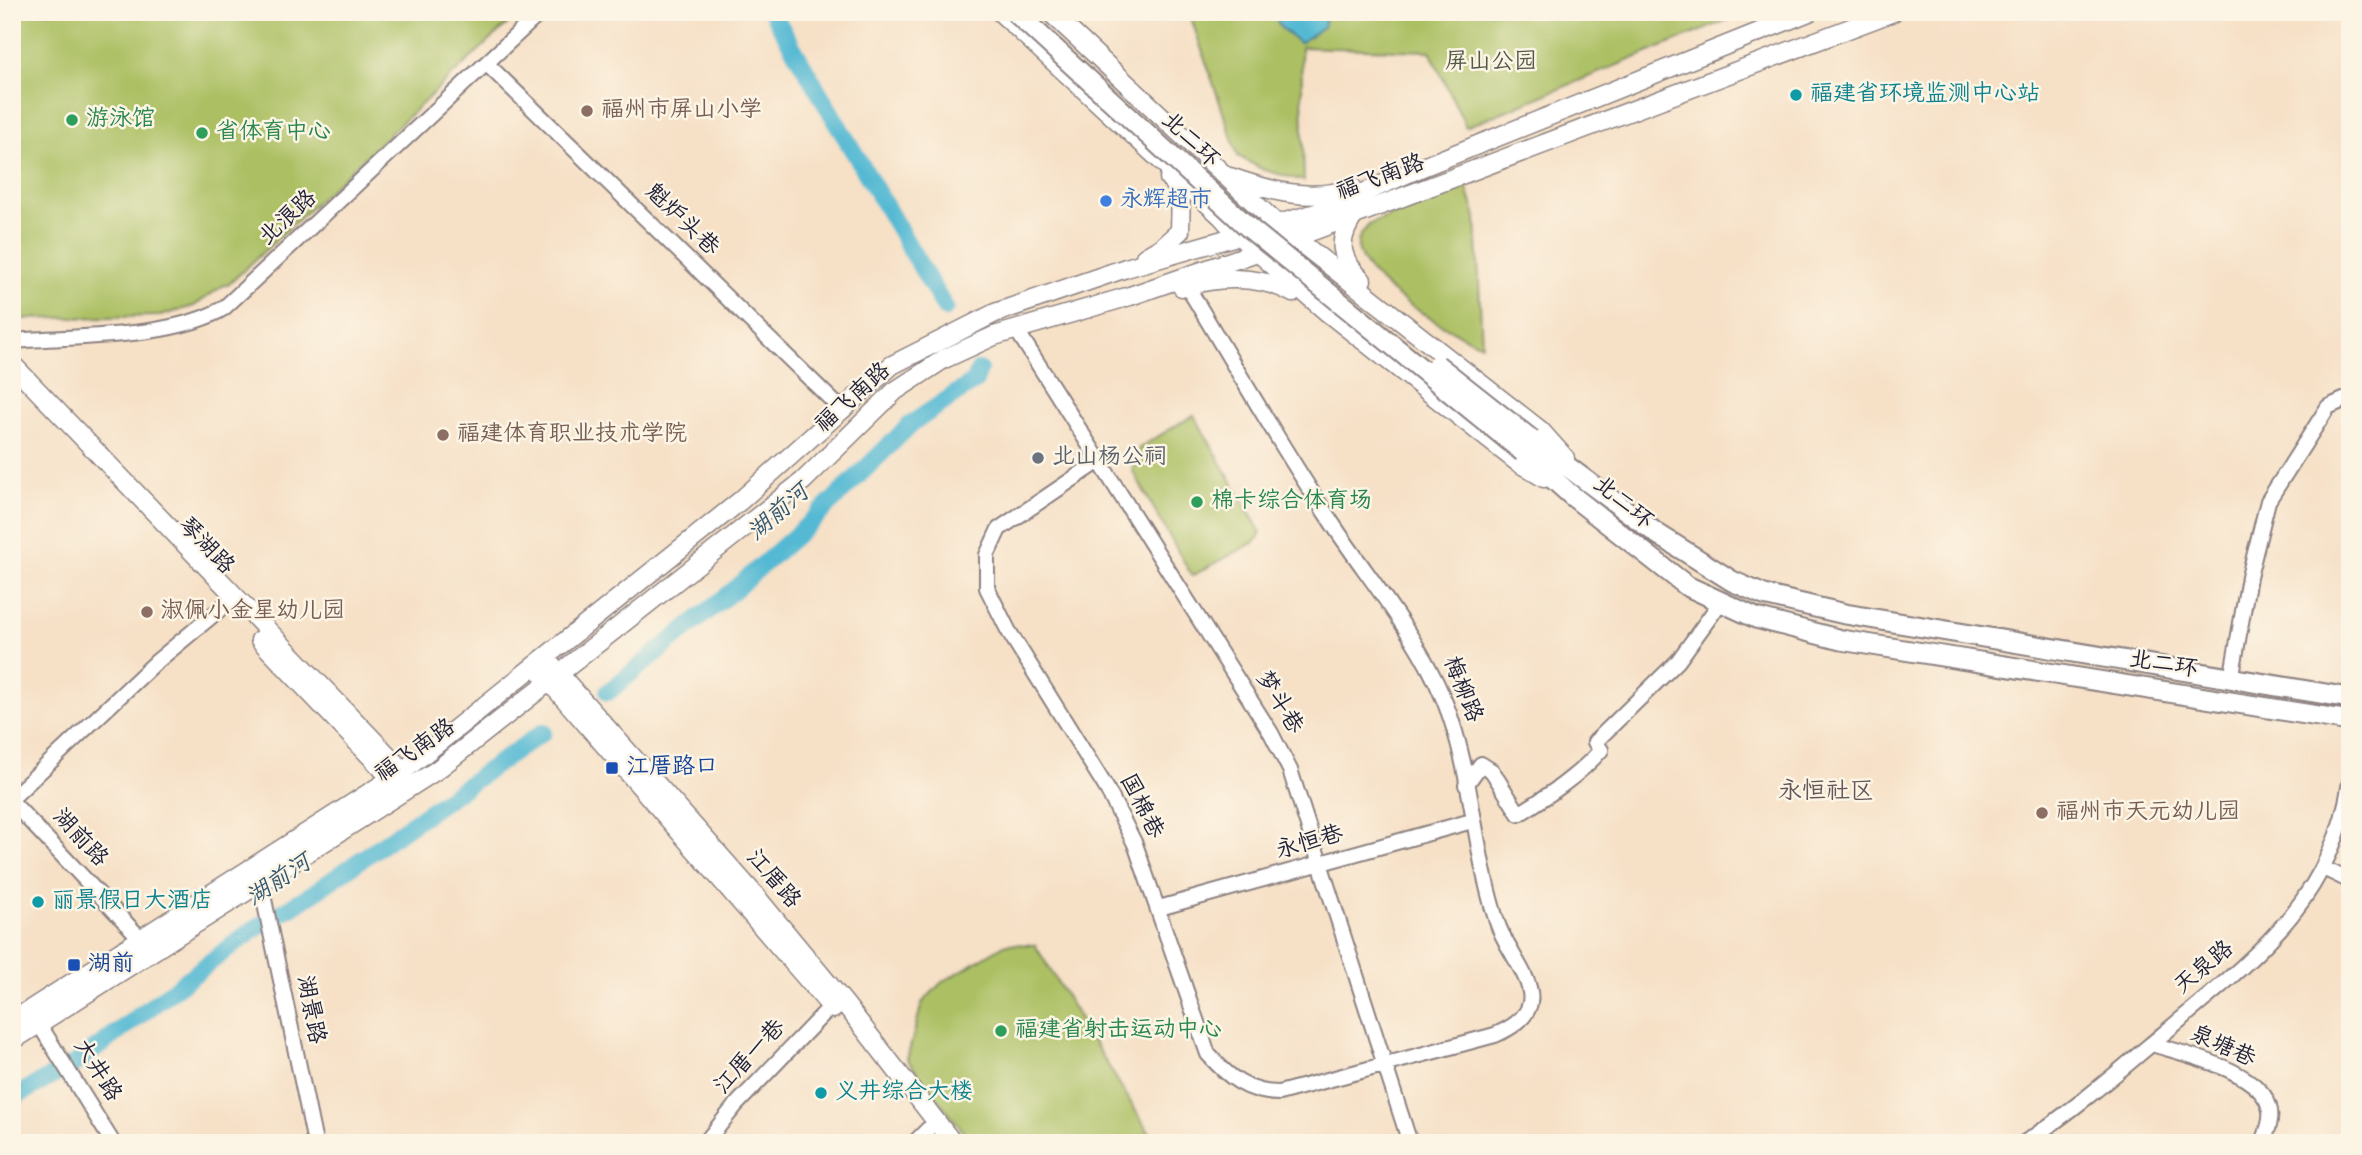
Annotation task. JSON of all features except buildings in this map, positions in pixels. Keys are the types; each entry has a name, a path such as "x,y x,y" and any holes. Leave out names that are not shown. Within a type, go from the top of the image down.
{"highway":[{"name":"北二环","path":"1015,12 1248,227 1528,446 1579,473 1697,562 1764,595 1845,614 2350,698"},
{"name":"北二环","path":"1033,12 1256,218 1528,446 1572,495 1687,586 1720,603 1782,626 1841,640 2350,721"}],"main road":[{"path":"1000,12 1238,235 1327,312 1516,461 1572,495"},
{"path":"1049,12 1278,225 1540,430 1579,473"},
{"name":"福飞南路","path":"12,1021 397,775 740,501 892,365 971,322 1126,268 1321,212 1446,157 1809,12"},
{"name":"福飞南路","path":"12,1041 261,885 436,770 803,481 895,391 944,359 994,335 1130,296 1257,252 1893,12"},
{"path":"1118,120 1181,191 1180,231 1163,247 1126,268"},
{"path":"1160,161 1183,136"},
{"path":"1222,174 1256,187 1287,192 1337,194 1426,154 1446,157"},
{"path":"1355,214 1342,232 1342,247 1350,268 1450,352 1454,363"},
{"path":"1016,329 1114,310 1186,285 1215,281 1271,281 1327,312"},
{"path":"1372,346 1394,317"},
{"path":"12,364 397,775"},
{"name":"琴湖路","path":"12,379 226,604 397,775"},
{"name":"江厝路","path":"540,661 831,1006 933,1136"},
{"name":"江厝路","path":"554,678 754,894 845,1004 953,1143"}],"street":[{"name":"北浪路","path":"12,341 154,329 216,313 254,283 541,12"},
{"name":"魁炉头巷","path":"487,64 843,411"},
{"name":"梅柳路","path":"1186,285 1320,504 1432,673 1449,713 1497,924 1526,974 1531,989 1522,1018 1506,1030 1384,1066"},
{"name":"梦斗巷","path":"1016,329 1098,463 1271,733 1297,787 1410,1143"},
{"path":"2231,680 2249,577 2268,501 2328,407 2350,397"},
{"name":"国棉巷","path":"1098,463 999,529 988,555 988,588 1008,630 1107,789 1135,844 1208,1054 1224,1073 1262,1093 1279,1093 1384,1066"},
{"path":"1466,785 1481,764 1492,771 1519,814 1549,795 1601,750 1595,742 1678,661 1720,603"},
{"path":"12,800 155,663 226,604"},
{"name":"天泉路","path":"2024,1143 2055,1123 2152,1044 2273,940 2301,905 2323,868 2342,825 2350,782"},
{"name":"湖前路","path":"12,800 141,939"},
{"name":"永恒巷","path":"1159,908 1322,865 1472,821"},
{"path":"2323,868 2350,881"},
{"name":"湖景路","path":"261,885 315,1143"},
{"name":"江厝一巷","path":"705,1143 735,1106 831,1006"},
{"name":"大井路","path":"39,1024 113,1143"},
{"name":"泉塘巷","path":"2152,1044 2218,1066 2257,1088 2271,1113 2263,1143"},
{"path":"914,1143 933,1136"}],"green space":[{"name":"省体育中心","path":"12,12 520,12 228,285 224,285 194,306 160,316 12,319"},
{"name":"屏山公园","path":"1189,12 1747,12 1466,127 1430,51 1301,47 1304,181 1264,170 1238,156"},
{"path":"1466,185 1476,217 1482,345 1430,318 1391,290 1363,261 1358,247 1363,231 1370,224"},
{"name":"棉卡综合体育场","path":"1194,415 1261,533 1256,541 1192,576 1132,470 1139,448"},
{"name":"福建省射击运动中心","path":"1006,944 1035,945 1148,1131 1159,1143 972,1143 907,1059 922,1003 941,983"}],"water":[{"path":"1273,12 1326,12 1324,26 1300,43 1281,28"}],"waterway":[{"name":"湖前河","path":"772,12 945,308"},
{"name":"湖前河","path":"608,692 734,590 811,522 911,424 975,381 979,370"},
{"name":"湖前河","path":"12,1098 78,1062 250,932 312,894 543,732"}],"place":[{"name":"福建省环境监测中心站","path":"1796,95"},
{"name":"福州市屏山小学","path":"587,111"},
{"name":"游泳馆","path":"72,120"},
{"name":"省体育中心","path":"202,133"},
{"name":"永辉超市","path":"1106,201"},
{"name":"福建体育职业技术学院","path":"443,435"},
{"name":"北山杨公祠","path":"1038,458"},
{"name":"棉卡综合体育场","path":"1197,502"},
{"name":"淑佩小金星幼儿园","path":"147,612"},
{"name":"江厝路口","path":"612,768"},
{"name":"福州市天元幼儿园","path":"2042,813"},
{"name":"丽景假日大酒店","path":"38,902"},
{"name":"湖前","path":"74,965"},
{"name":"福建省射击运动中心","path":"1001,1031"},
{"name":"义井综合大楼","path":"821,1093"}],"district":[{"name":"永恒社区","path":"1826,793"}]}
